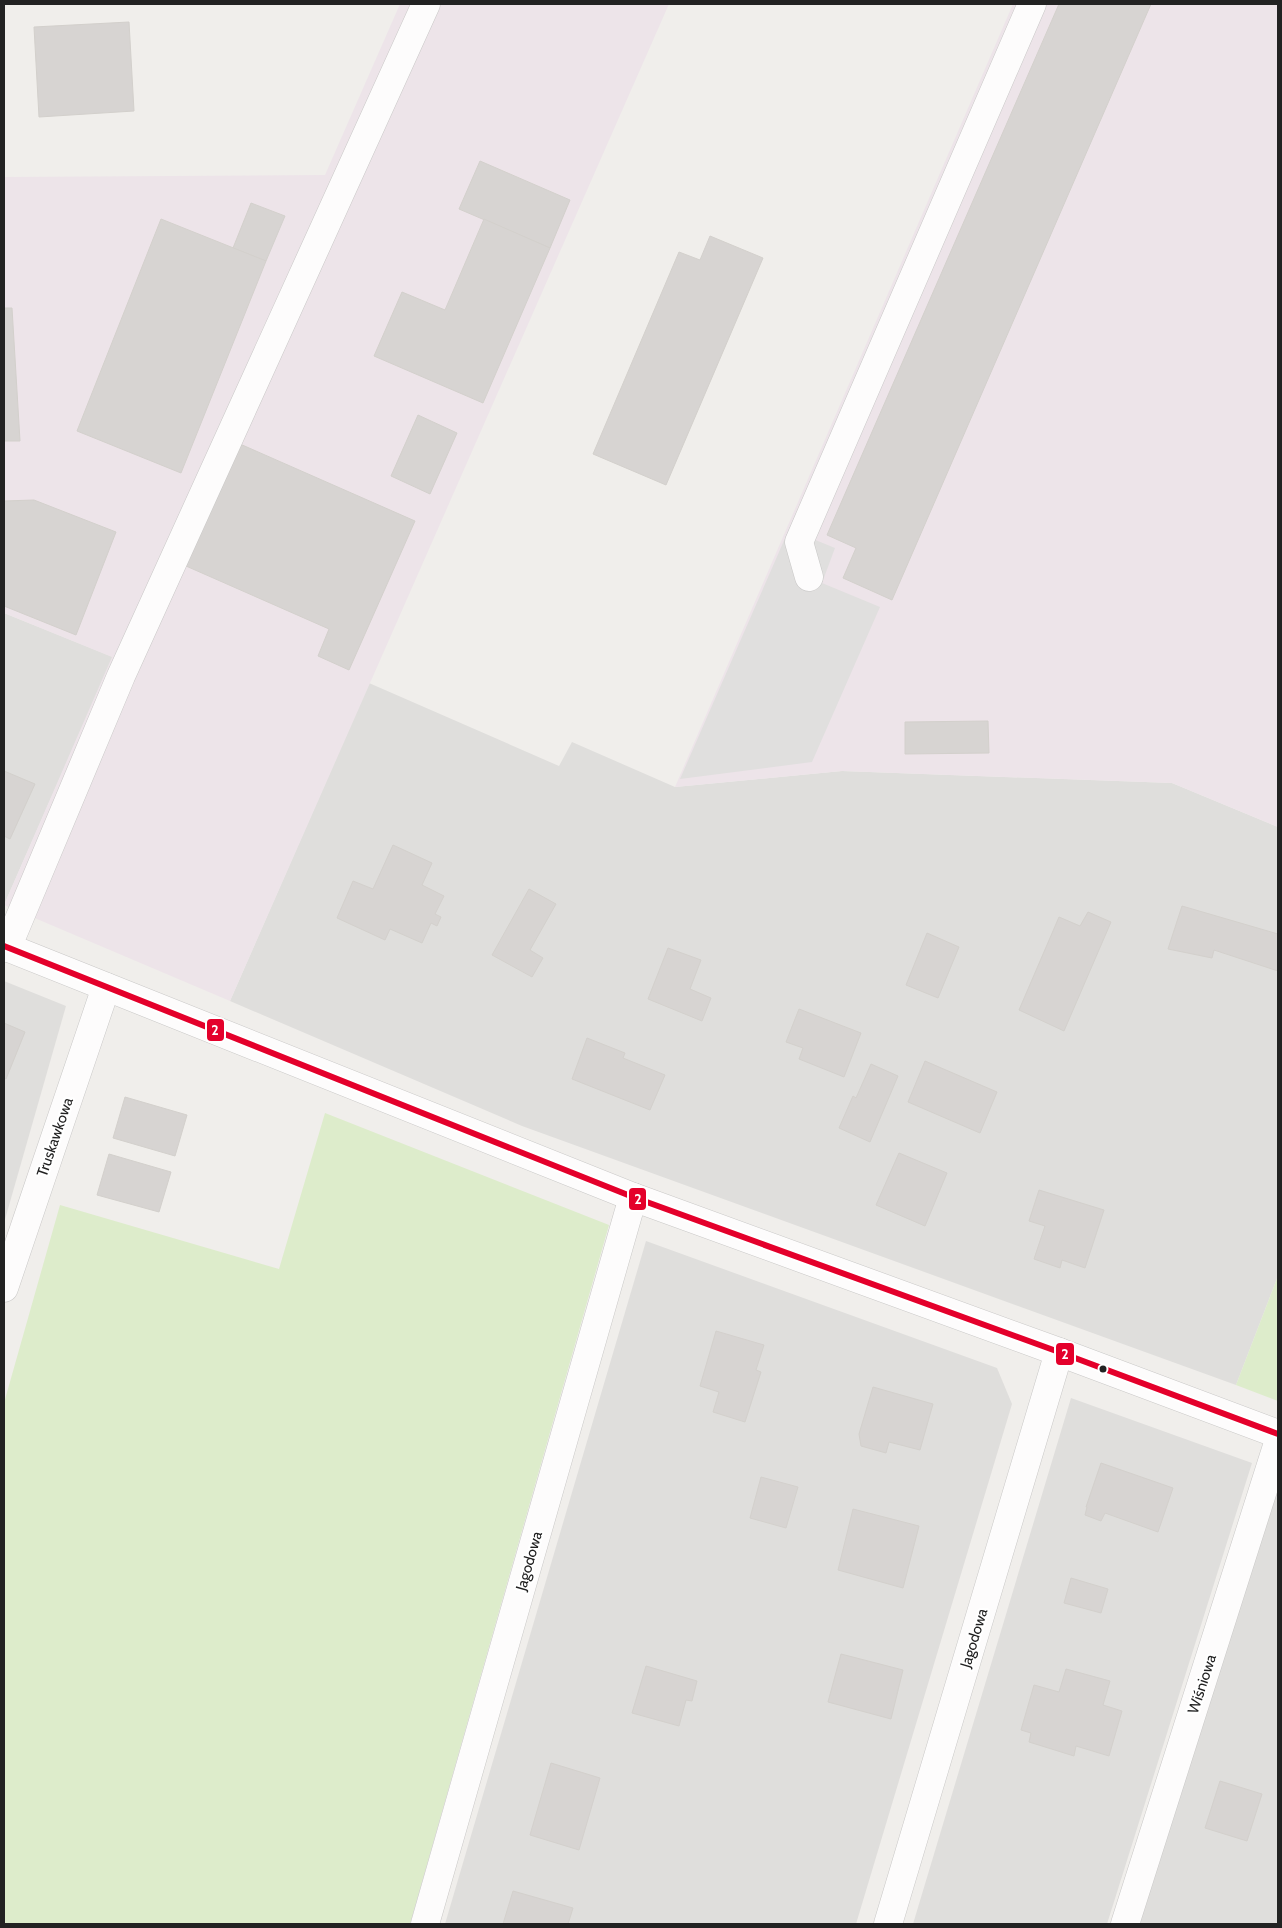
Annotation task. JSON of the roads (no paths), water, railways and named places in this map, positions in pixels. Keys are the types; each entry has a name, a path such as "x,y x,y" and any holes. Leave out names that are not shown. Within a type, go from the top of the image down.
{"street":[{"path":"426,4 121,676 5,947 633,1197 1278,1434"},
{"path":"809,577 800,542 1032,4"},
{"name":"Truskawkowa","path":"4,1288 106,987"},
{"name":"Jagodowa","path":"425,1924 633,1197"},
{"name":"Jagodowa","path":"888,1924 1059,1352"},
{"name":"Wiśniowa","path":"1125,1924 1278,1443"}]}
